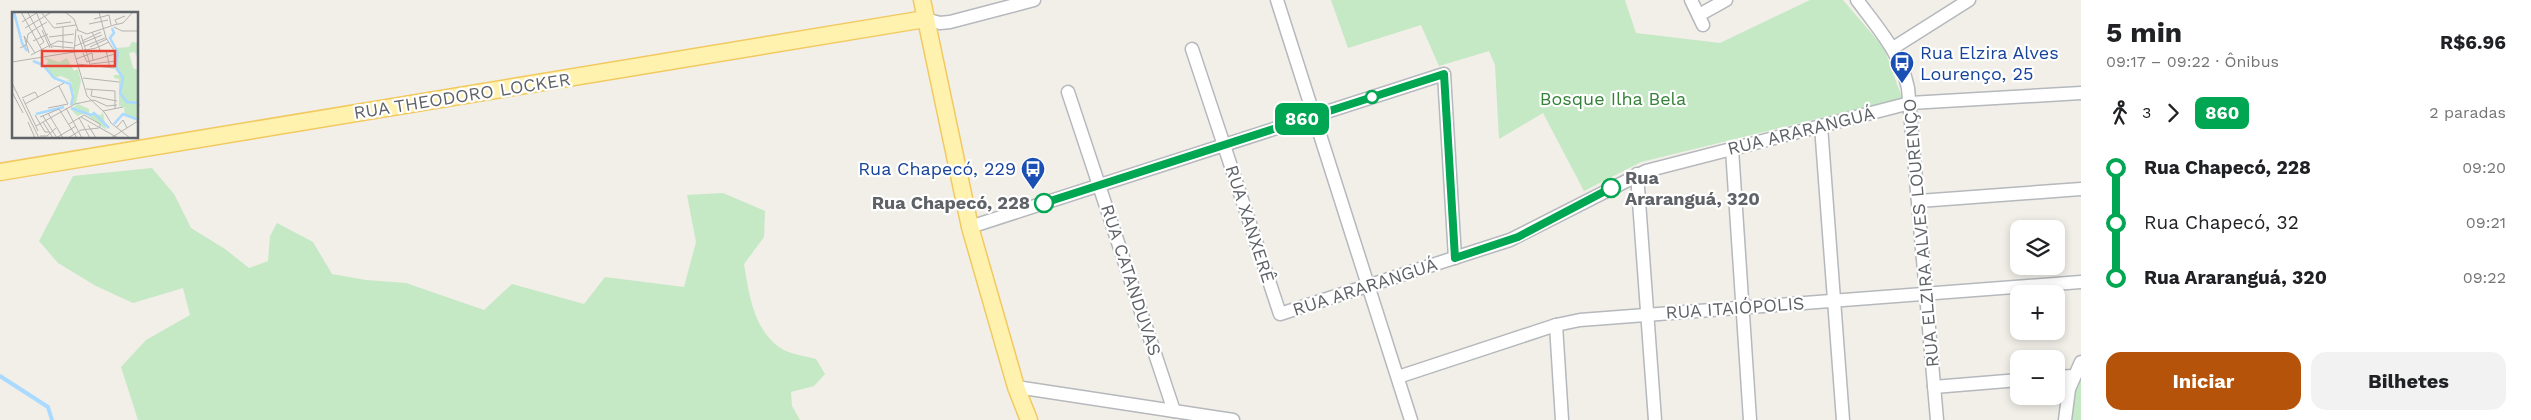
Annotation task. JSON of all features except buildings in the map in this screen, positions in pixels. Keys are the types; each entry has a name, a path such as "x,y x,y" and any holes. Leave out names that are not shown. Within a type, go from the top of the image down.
{"main road":[{"path":"922,0 970,227 1016,387 1029,420"},
{"name":"RUA THEODORO LOCKER","path":"0,172 925,19"}],"street":[{"path":"925,19 940,23 950,22 1034,0"},
{"path":"1277,0 1411,420"},
{"path":"1691,0 1701,20 1726,0"},
{"name":"RUA ELZIRA ALVES LOURENÇO","path":"1857,0 1893,48 1906,79 1919,201 1937,420"},
{"path":"1893,48 1968,0"},
{"name":"RUA XANXERÊ","path":"1192,49 1280,314"},
{"path":"970,227 1444,74 1455,258"},
{"name":"RUA CATANDUVAS","path":"1068,92 1174,411"},
{"name":"RUA ARARANGUÁ","path":"1280,314 1455,258 1527,232 1637,174 1910,103 2081,93"},
{"path":"1821,126 1843,420"},
{"path":"1732,149 1750,420"},
{"path":"1637,174 1655,420"},
{"path":"1919,201 2081,189"},
{"name":"RUA ITAIÓPOLIS","path":"1398,377 1556,325 1580,320 2081,282"},
{"path":"1556,325 1562,420"},
{"path":"2065,420 2066,401 2074,376 2081,362"},
{"path":"2065,376 2074,376"},
{"path":"1934,387 2010,381"},
{"path":"1016,387 1233,420"}],"green space":[{"name":"Bosque Ilha Bela","path":"1331,0 1625,0 1636,33 1720,43 1810,0 1843,0 1884,48 1902,98 1641,162 1584,191 1543,113 1499,139 1495,65 1489,51 1439,66 1421,25 1348,48"},
{"path":"152,168 174,194 191,228 225,249 249,268 268,261 270,236 277,223 313,242 332,274 366,280 406,283 484,310 512,284 584,304 605,277 684,287 696,242 687,195 723,193 765,211 764,237 744,264 750,298 763,330 779,347 792,353 816,359 825,374 814,386 791,392 792,406 800,420 138,420 121,367 146,340 190,315 183,288 133,303 96,286 58,263 39,241 73,176"},
{"path":"2081,376 2081,420 2072,420 2075,393"}],"waterway":[{"path":"0,376 48,407 52,420"}],"bus line":[{"name":"860","path":"1044,203 1444,74 1455,258 1518,237 1611,188"}],"place":[{"name":"Rua Elzira Alves Lourenço, 25","path":"1902,84"},
{"name":"Rua Araranguá, 320","path":"1611,188"},
{"name":"Rua Chapecó, 229","path":"1033,190"},
{"name":"Rua Chapecó, 228","path":"1044,203"}]}
